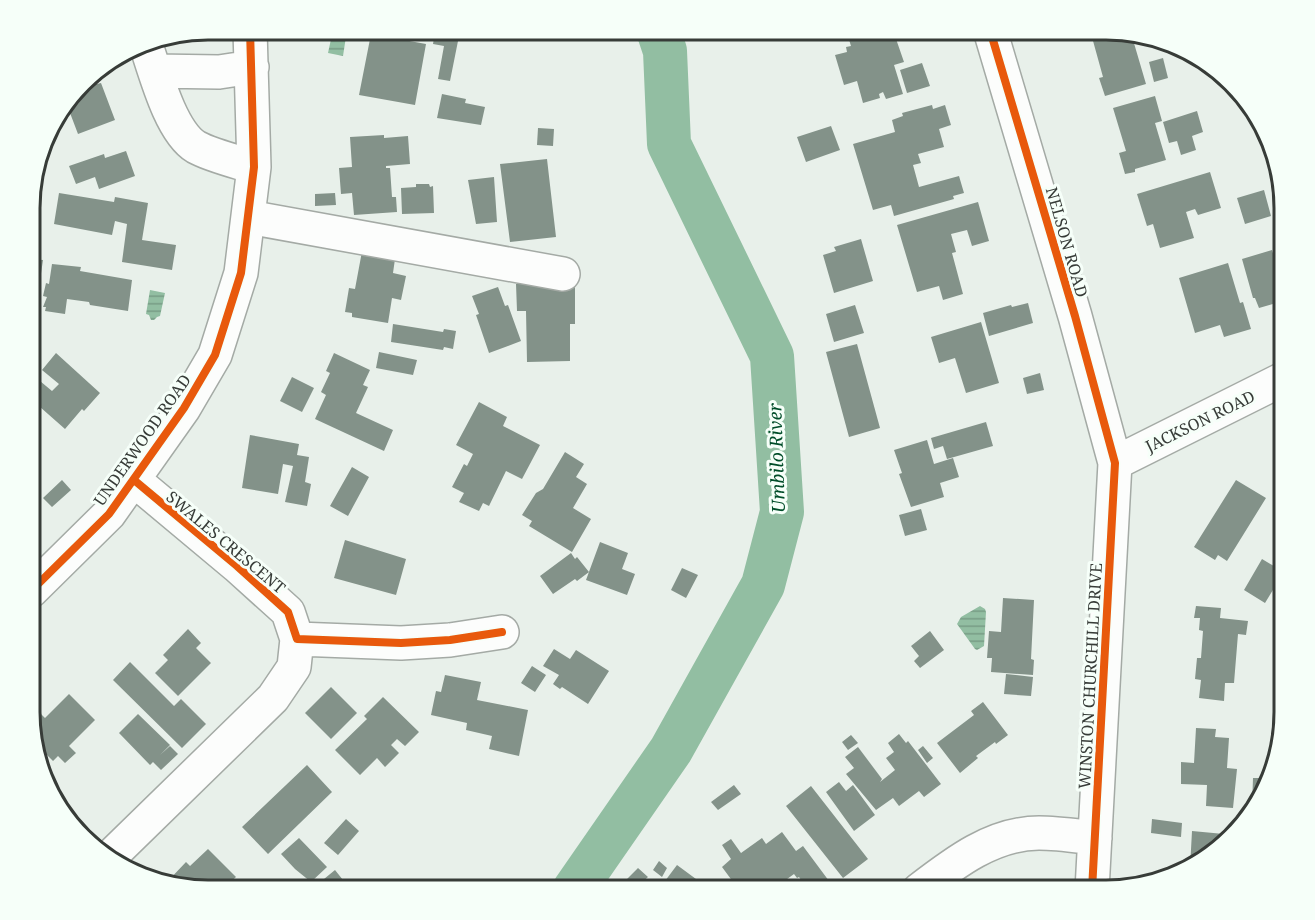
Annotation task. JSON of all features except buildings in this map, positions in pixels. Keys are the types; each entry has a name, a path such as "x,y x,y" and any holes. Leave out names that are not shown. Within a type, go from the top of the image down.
{"street":[{"name":"UNDERWOOD ROAD","path":"41,582 109,514 184,408 214,355 241,273 254,167 251,41"},
{"name":"NELSON ROAD","path":"993,41 1115,463"},
{"path":"150,56 219,72 252,67"},
{"path":"150,56 174,123 185,137 196,147 254,167"},
{"path":"248,217 563,274"},
{"name":"JACKSON ROAD","path":"1115,463 1274,384"},
{"name":"WINSTON CHURCHILL DRIVE","path":"1093,880 1115,463"},
{"name":"SWALES CRESCENT","path":"116,852 273,698 294,667 297,639 288,612 134,480"},
{"path":"297,639 401,643 450,640 502,632"},
{"path":"932,880 962,857 1004,838 1038,833 1095,838"}],"shaded area":[{"path":"331,41 345,41 343,56 328,53"},
{"path":"150,290 165,293 160,316 154,320 146,314"},
{"path":"980,606 986,612 984,646 977,650 957,624 961,617"}],"waterway":[{"name":"Umbilo River","path":"581,879 671,750 763,585 782,512 772,356 669,144 665,51 662,41"}],"cycle path":[{"path":"41,581 109,514 184,408 215,355 241,273 254,167 250,41"},
{"path":"993,41 1075,316 1115,463 1093,880"},
{"path":"134,480 288,612 297,639 401,643 450,640 502,632"}]}
